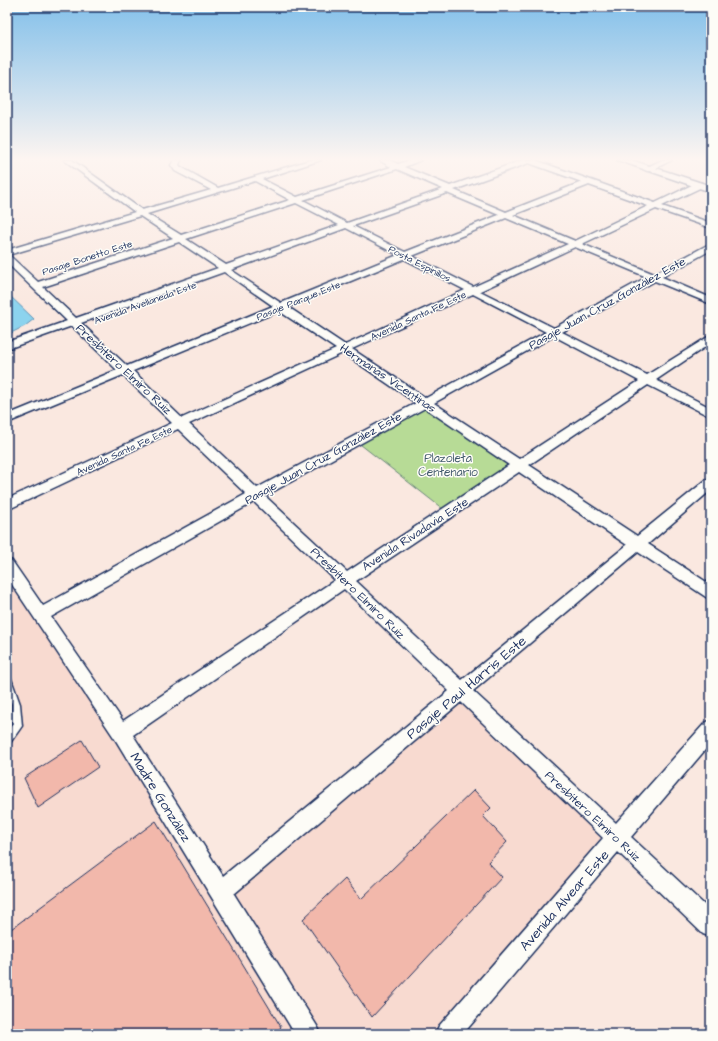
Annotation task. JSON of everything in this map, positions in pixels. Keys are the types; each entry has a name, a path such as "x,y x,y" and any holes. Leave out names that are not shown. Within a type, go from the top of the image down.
{"street":[{"name":"Hermanas Vicentinas","path":"135,209 230,269 281,307 711,593"},
{"path":"7,253 156,209"},
{"name":"Pasaje Bonetto Este","path":"36,286 270,209"},
{"name":"Posta Espinillos","path":"314,209 711,413"},
{"name":"Avenida Avellaneda Este","path":"7,351 76,324 395,209"},
{"path":"491,209 653,278 711,301"},
{"name":"Pasaje Parque Este","path":"7,419 406,255 526,209"},
{"name":"Avenida Santa Fe Este","path":"7,506 181,423 651,209"},
{"path":"663,209 711,226"},
{"name":"Pasaje Juan Cruz González Este","path":"41,615 255,495 711,246"},
{"name":"Presbítero Elmiro Ruiz","path":"7,258 126,370 345,581 711,926"},
{"name":"Avenida Avellaneda Este","path":"7,346 76,324"},
{"name":"Avenida Rivadavia Este","path":"121,733 345,581 711,338"},
{"name":"Pasaje Paul Harris Este","path":"220,892 711,483"},
{"name":"Madre González","path":"7,565 121,733 309,1034"},
{"name":"Avenida Alvear Este","path":"447,1034 618,839 711,729"}],"lane":[{"path":"7,679 16,704 17,726 7,740"}],"shaded area":[{"path":"7,565 220,892 461,691 618,839 447,1034 7,1034"}],"green space":[{"name":"Plazoleta Centenario","path":"424,403 518,466 448,513 356,441"}],"water":[{"path":"7,293 34,319 25,326 7,335"}],"building":[{"path":"82,740 98,767 38,808 24,778"},
{"path":"474,790 491,808 483,816 507,842 488,862 502,877 372,1017 303,919 345,879 361,899"},
{"path":"156,821 281,1027 274,1034 7,1034 7,932"}]}
